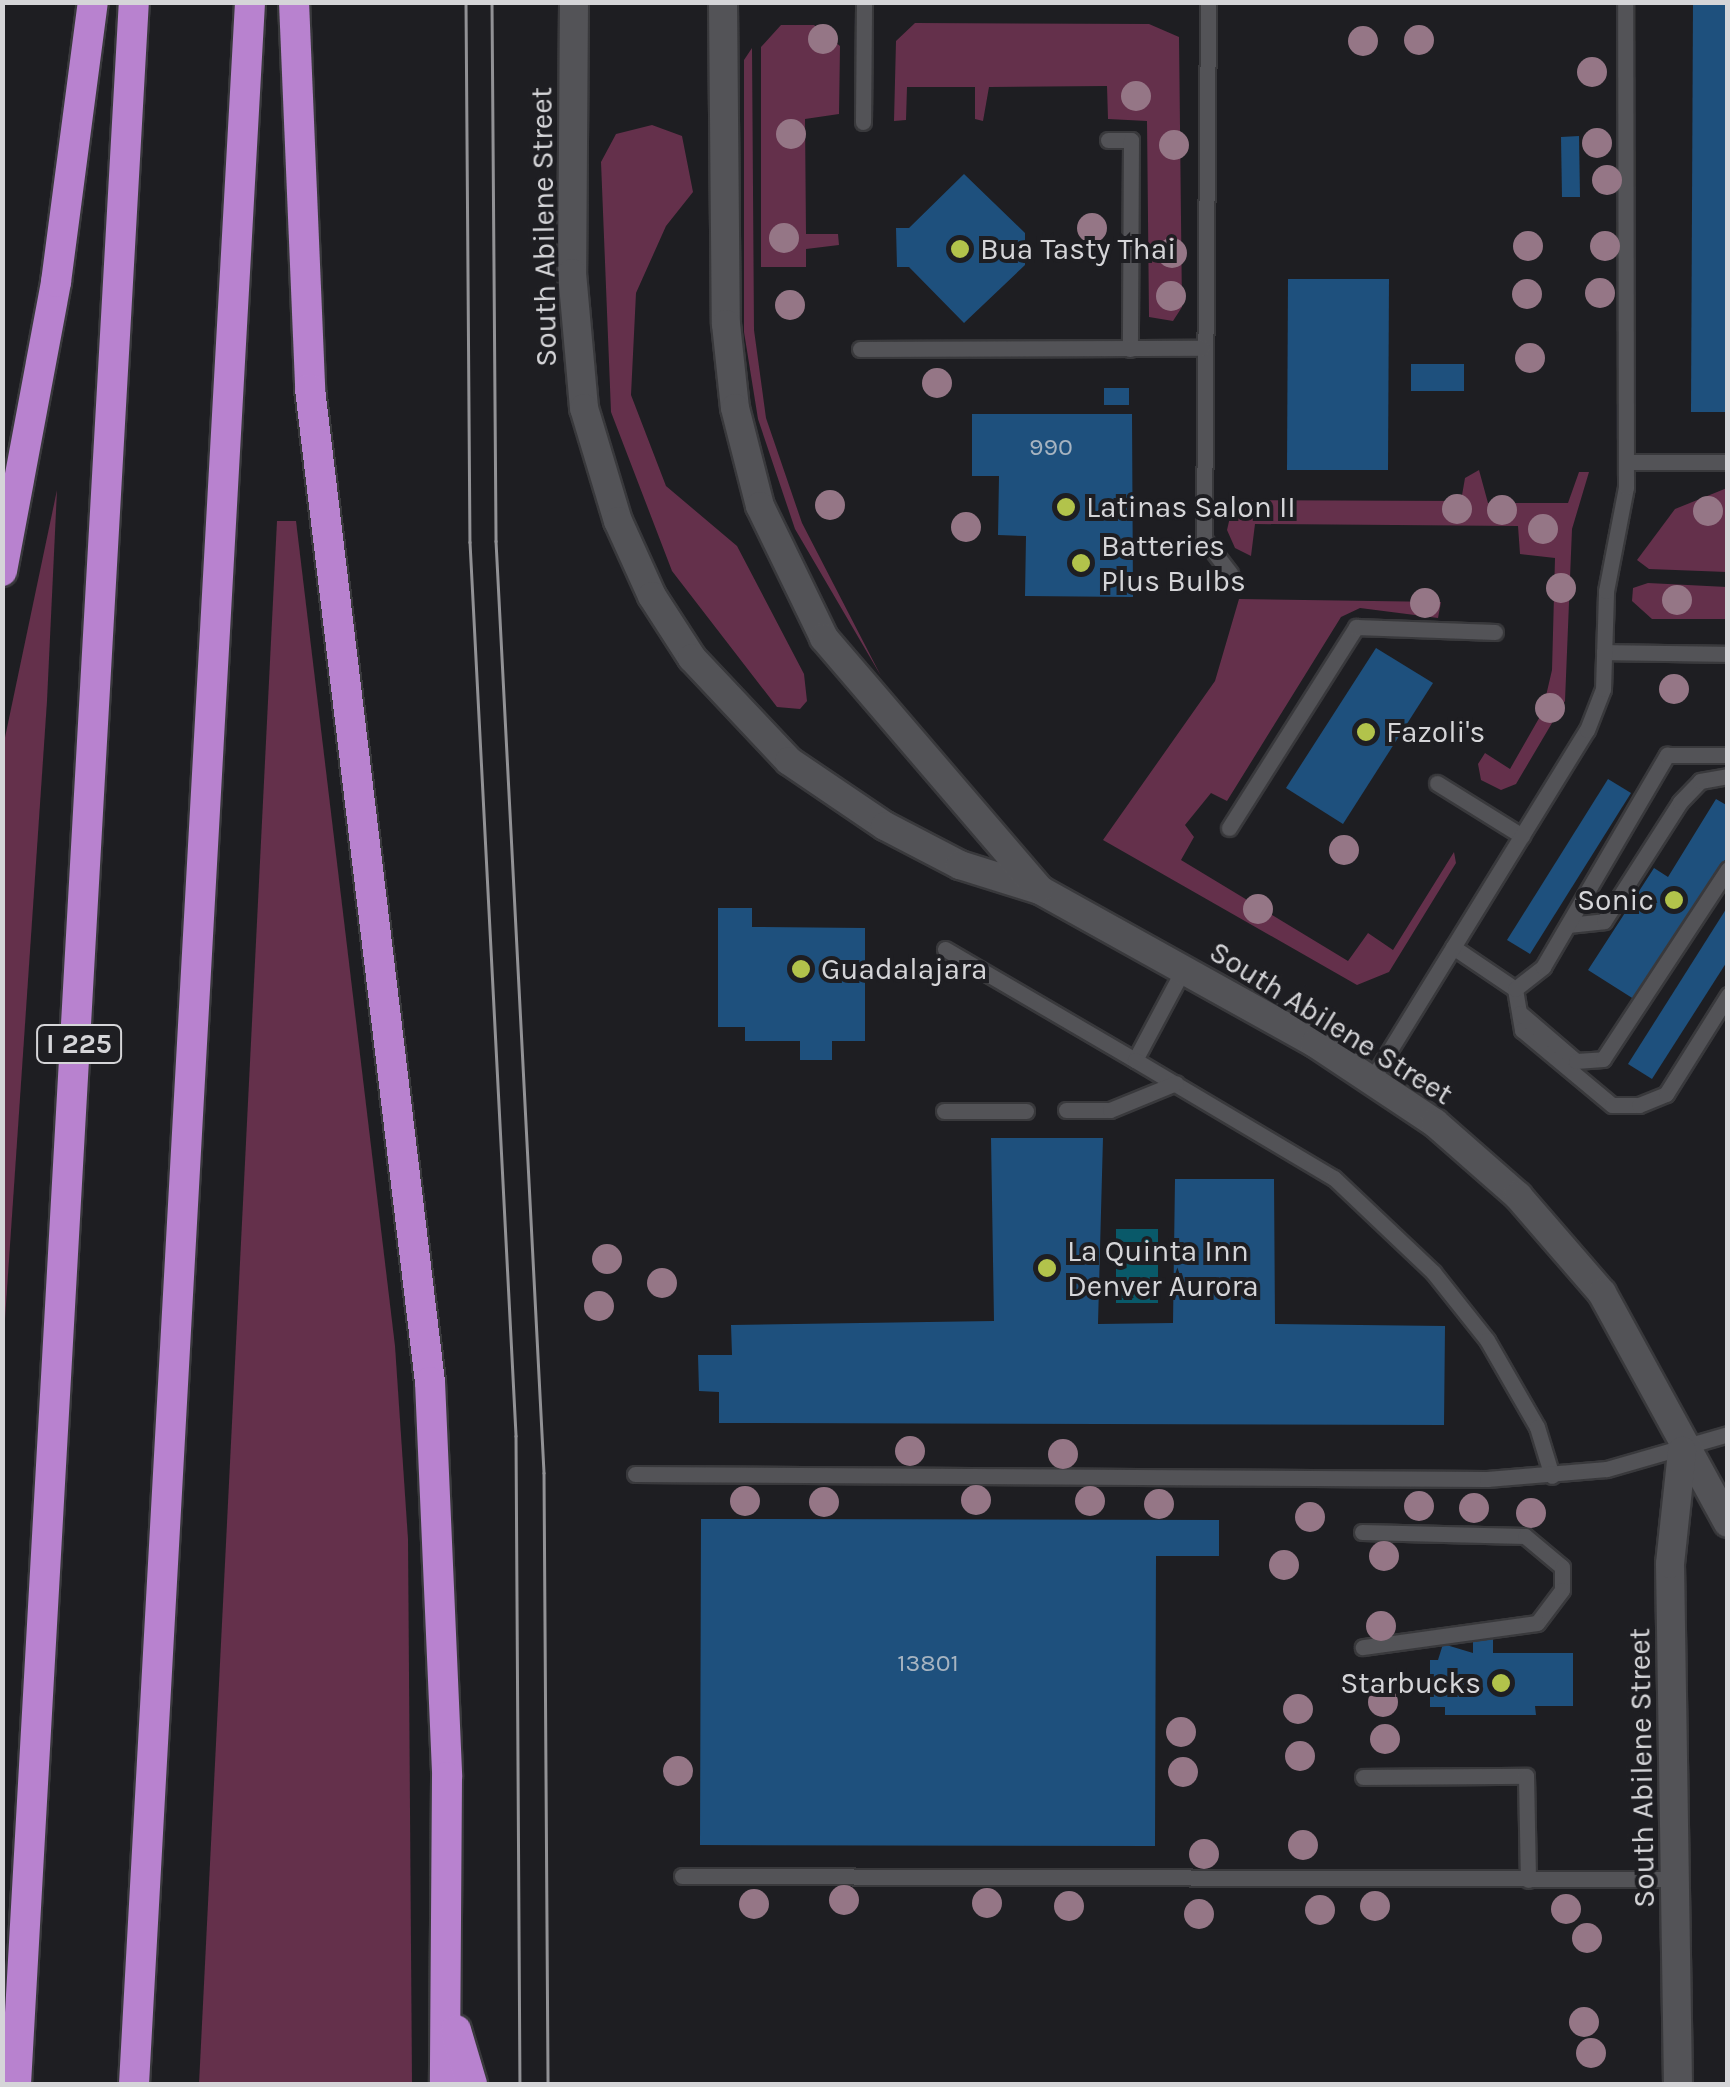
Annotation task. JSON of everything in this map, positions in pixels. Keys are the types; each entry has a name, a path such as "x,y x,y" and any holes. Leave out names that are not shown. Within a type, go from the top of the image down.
{"highway":[{"path":"2,572 56,282 94,2"},
{"name":"I 225","path":"16,2084 134,2"},
{"path":"134,2084 250,2"},
{"path":"294,2 310,389 430,1382 447,1777 444,2084"},
{"path":"445,1947 472,2084"}],"main road":[{"name":"South Abilene Street","path":"574,2 578,374 604,480 652,596 728,701 789,761 922,847 1040,890 1183,970 1372,1079 1482,1162 1571,1254 1630,1336 1682,1451 1728,1523"},
{"name":"South Abilene Street","path":"723,2 726,324 735,408 760,506 824,638 1040,890"},
{"name":"South Abilene Street","path":"1678,2084 1678,1880 1670,1564 1682,1451"}],"lane":[{"path":"863,122 864,2"},
{"path":"1208,2 1202,348 1204,539 1230,573"},
{"path":"1372,1079 1597,710 1627,462 1625,2"},
{"path":"1108,140 1130,140 1130,349"},
{"path":"860,349 1202,348"},
{"path":"1627,462 1728,462"},
{"path":"1229,828 1356,627 1495,632"},
{"path":"1604,652 1728,654"},
{"path":"1515,989 1543,967 1668,755 1728,755"},
{"path":"1568,926 1604,922 1680,802 1700,781 1728,776"},
{"path":"1437,783 1522,836"},
{"path":"1520,1013 1576,1061 1603,1058 1728,869"},
{"path":"1453,947 1515,989 1522,1030 1612,1105 1640,1106 1666,1094 1728,996"},
{"path":"945,949 1334,1178 1432,1272 1486,1340 1537,1427 1552,1476"},
{"path":"1135,1060 1183,970"},
{"path":"1066,1110 1110,1110 1176,1083"},
{"path":"944,1111 1026,1111"},
{"path":"635,1474 1552,1476 1682,1451 1728,1434"},
{"path":"1362,1532 1525,1536 1562,1567 1562,1590 1537,1623 1363,1647"},
{"path":"1363,1776 1526,1776 1528,1880"},
{"path":"682,1876 1678,1880"}],"shaded area":[{"path":"915,23 1149,24 1179,37 1182,307 1173,321 1149,317 1147,121 1108,119 1107,86 989,87 983,121 975,119 975,87 907,87 906,120 894,121 896,41"},
{"path":"781,25 814,25 840,46 839,114 805,119 806,234 838,234 839,245 806,249 806,267 761,267 761,47"},
{"path":"752,48 754,330 766,418 802,523 881,676 795,529 758,419 744,332 744,60"},
{"path":"652,125 682,136 693,192 666,226 636,293 631,395 666,486 737,546 804,674 807,701 800,709 777,707 672,571 611,412 601,162 616,134"},
{"path":"1479,470 1488,503 1568,503 1579,472 1589,472 1572,529 1565,701 1516,784 1501,790 1481,780 1478,764 1485,753 1510,769 1542,713 1552,670 1555,558 1520,554 1518,526 1255,524 1251,556 1235,548 1227,530 1234,500 1461,501 1465,478"},
{"path":"1727,488 1727,572 1649,569 1637,560 1675,509"},
{"path":"57,490 47,701 3,1348 3,747"},
{"path":"277,521 296,521 395,1346 408,1539 412,2084 199,2084"},
{"path":"1648,583 1727,587 1727,619 1652,619 1632,601 1633,588"},
{"path":"1239,599 1441,602 1438,618 1360,608 1341,617 1227,801 1211,793 1185,825 1194,837 1181,860 1348,961 1368,933 1393,950 1454,852 1456,863 1389,972 1357,985 1103,840 1215,681"}],"water":[{"path":"1116,1229 1158,1229 1158,1303 1116,1303"}],"building":[{"path":"1693,2 1728,2 1728,412 1691,412"},
{"path":"1579,136 1580,197 1562,197 1561,137"},
{"name":"Bua Tasty Thai","path":"964,174 1025,233 1025,265 964,323 909,267 897,267 896,228 909,228"},
{"path":"1288,279 1389,279 1388,470 1287,470"},
{"path":"1411,364 1464,364 1464,391 1411,391"},
{"path":"1104,388 1129,388 1129,405 1104,405"},
{"path":"972,414 1132,414 1133,597 1025,596 1026,536 998,535 999,476 972,476"},
{"path":"1376,648 1433,683 1343,824 1286,788"},
{"path":"1608,779 1631,793 1530,954 1507,940"},
{"path":"1716,799 1728,806 1728,855 1701,898 1714,906 1648,1008 1588,970 1654,868 1668,877"},
{"path":"1728,906 1728,960 1652,1079 1628,1064"},
{"path":"718,908 752,908 752,927 865,928 865,1041 832,1041 832,1060 800,1060 800,1041 745,1041 745,1027 718,1027"},
{"name":"La Quinta Inn Denver Aurora","path":"991,1138 1103,1138 1098,1324 1173,1323 1175,1179 1274,1179 1275,1324 1445,1326 1444,1425 719,1423 719,1392 699,1391 698,1355 732,1355 731,1325 994,1321"},
{"path":"701,1519 1219,1520 1219,1556 1156,1556 1155,1846 700,1845"},
{"name":"Starbucks","path":"1473,1639 1493,1639 1493,1653 1573,1653 1573,1706 1535,1706 1536,1715 1445,1715 1445,1707 1430,1707 1430,1660 1438,1660 1443,1644 1473,1653"}],"tram line":[{"path":"466,2 470,542 516,1436 520,2084"},
{"path":"492,2 496,541 544,1473 548,2084"}],"place":[{"name":"Bua Tasty Thai","path":"960,249"},
{"name":"Latinas Salon II","path":"1066,507"},
{"name":"Batteries Plus Bulbs","path":"1081,563"},
{"name":"Fazoli's","path":"1366,732"},
{"name":"Sonic","path":"1674,900"},
{"name":"Guadalajara","path":"801,969"},
{"name":"La Quinta Inn Denver Aurora","path":"1047,1268"},
{"name":"Starbucks","path":"1501,1683"}]}
